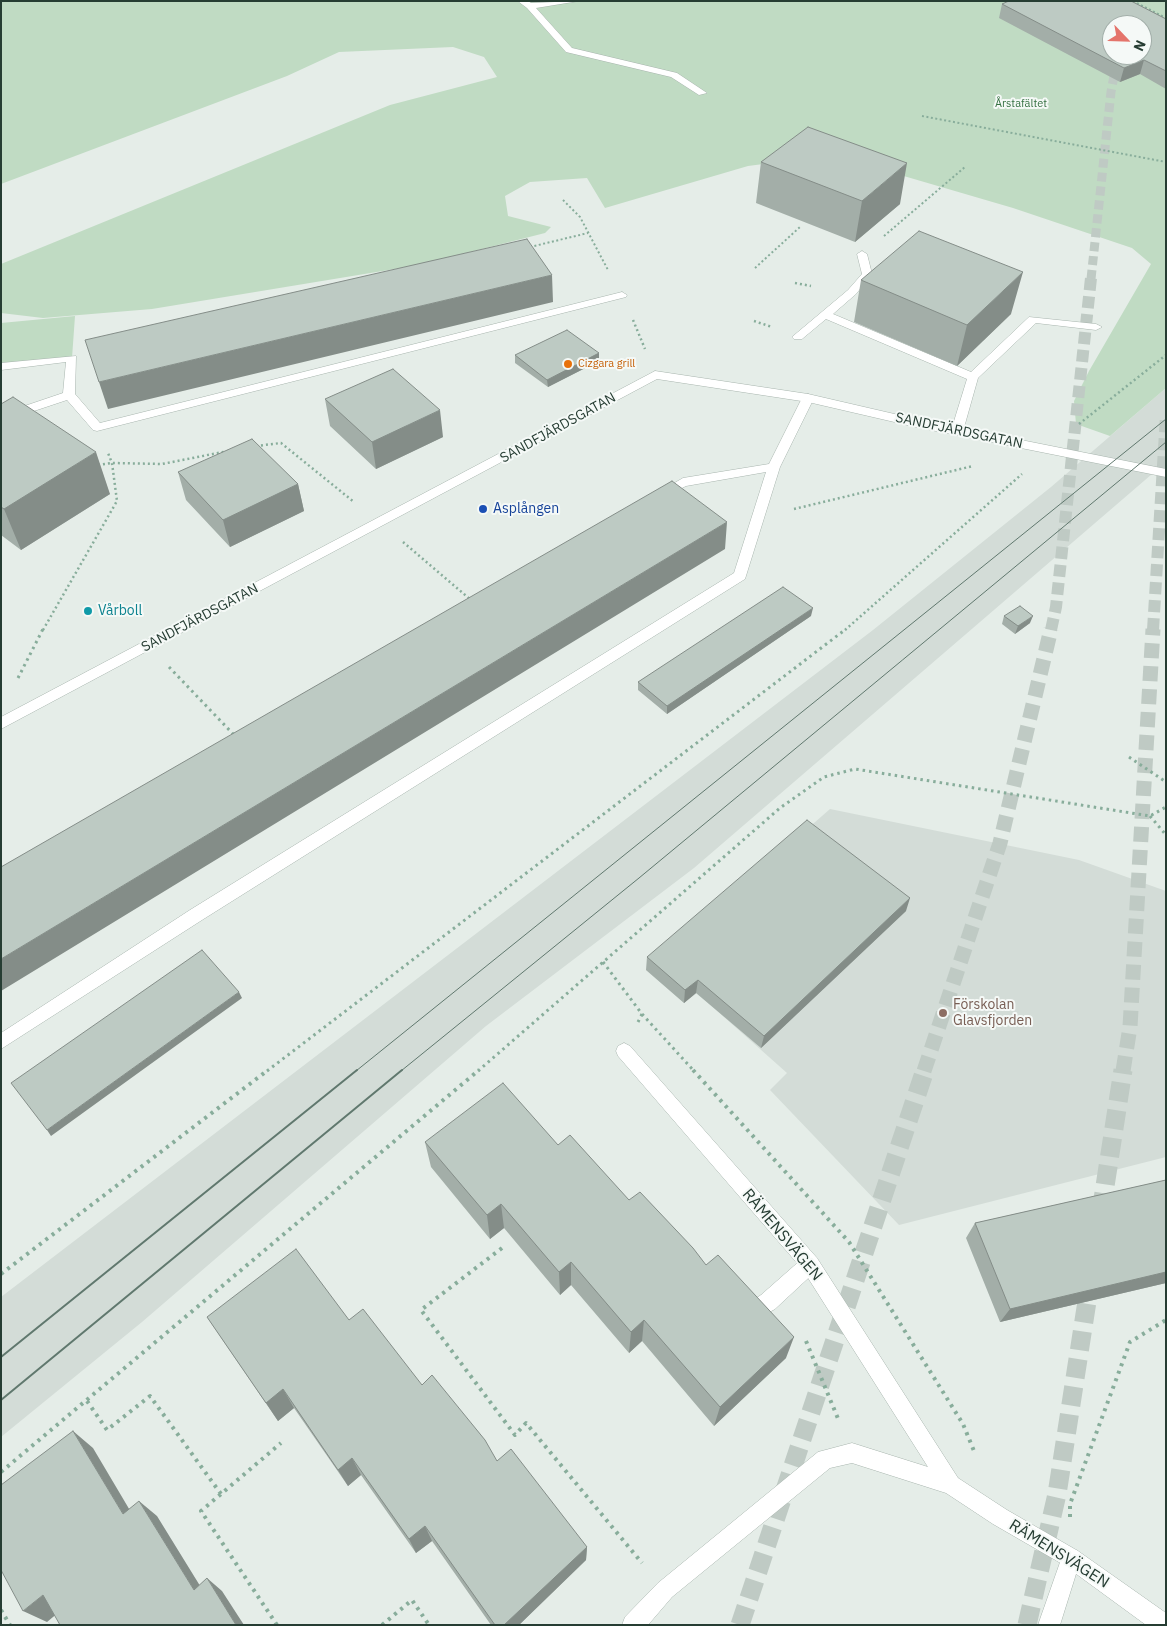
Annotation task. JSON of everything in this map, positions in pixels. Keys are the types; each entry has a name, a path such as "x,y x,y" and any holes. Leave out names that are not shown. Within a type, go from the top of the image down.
{"street":[{"path":"525,4 575,1"},
{"path":"525,4 569,50 674,76 702,93"},
{"path":"798,338 852,292 867,274 862,254"},
{"path":"1,367 72,358 69,396 97,427 622,295"},
{"path":"824,314 973,377"},
{"path":"957,430 973,377 1033,319 1096,327"},
{"name":"SANDFJÄRDSGATAN","path":"1,724 381,523 655,375 808,398 1166,473"},
{"path":"1,418 69,396"},
{"path":"1,1042 212,904 578,674 740,576 774,467 808,398"},
{"path":"650,501 683,482 774,467"},
{"name":"RÄMENSVÄGEN","path":"624,1052 810,1264 951,1485"},
{"path":"747,1316 768,1302 810,1264"},
{"name":"RÄMENSVÄGEN","path":"633,1625 665,1590 825,1458 852,1453 951,1485 1000,1517 1071,1558 1165,1625"},
{"path":"1048,1625 1071,1558"}],"path":[{"path":"1132,1 1166,18"},
{"path":"922,116 1166,162"},
{"path":"862,254 965,167"},
{"path":"755,268 800,227"},
{"path":"524,248 588,233"},
{"path":"1,1274 846,629 1049,449 1166,355"},
{"path":"14,686 43,629 117,501 112,463 97,427"},
{"path":"254,446 280,443 381,523 475,604"},
{"path":"93,466 112,463 162,464 236,449"},
{"path":"759,518 979,464"},
{"path":"148,645 239,740"},
{"path":"1129,757 1166,782"},
{"path":"1,1472 496,1056 780,808 824,777 855,769 1150,816 1166,807"},
{"path":"1150,816 1166,835"},
{"path":"604,962 642,1014 624,1052"},
{"path":"502,1248 422,1310 515,1435 526,1423 665,1590"},
{"path":"1071,1558 1070,1504 1130,1342 1166,1320"},
{"path":"806,1341 852,1453"},
{"path":"87,1401 107,1430 150,1396 221,1494"},
{"path":"277,1625 201,1511 281,1443"},
{"path":"382,1625 412,1600 429,1625"},
{"path":"1,1610 10,1625"}],"shaded area":[{"path":"1166,388 1166,462 694,868 486,1026 142,1322 1,1437 1,1297 873,630 1051,487"},
{"name":"Förskolan Glavsfjorden","path":"830,809 1079,860 1166,891 1166,1157 899,1225 770,1090 787,1073 697,993 684,1003 646,970"}],"green space":[{"name":"Årstafältet","path":"1,1 1166,1 1166,388 1110,436 1076,424 1074,401 1089,371 1151,264 1132,248 1013,208 832,155 748,166 605,208 587,178 530,182 505,196 508,216 551,227 545,233 419,265 152,309 43,318 1,313 1,264 390,105 497,77 484,57 453,47 339,52 287,76 1,184"},
{"path":"75,316 72,358 1,365 1,323"}],"building":[{"path":"1009,1 1131,1 1166,19 1166,71 1152,64 1152,15 1102,15 1102,56 1002,4"},
{"path":"1118,65 1132,65 1124,68"},
{"path":"808,127 907,163 862,201 761,162"},
{"path":"919,231 1023,272 967,325 861,280"},
{"path":"527,239 552,275 99,382 85,340"},
{"path":"567,330 599,353 547,380 515,355"},
{"path":"393,369 440,410 372,442 325,399"},
{"path":"13,397 96,452 4,509 1,507 1,404"},
{"path":"252,439 298,484 223,520 178,472"},
{"path":"672,481 727,522 1,959 1,867"},
{"path":"783,587 813,608 667,706 638,682"},
{"path":"1020,606 1033,616 1018,626 1004,616"},
{"path":"807,820 910,898 764,1036 698,980 685,990 647,957"},
{"path":"202,950 239,992 47,1130 11,1083"},
{"path":"503,1083 558,1145 570,1135 629,1200 640,1192 693,1248 706,1265 718,1255 794,1337 720,1407 644,1320 631,1332 571,1262 559,1272 501,1204 487,1215 425,1142"},
{"path":"1166,1180 1166,1272 1010,1309 975,1223"},
{"path":"296,1249 349,1320 363,1309 422,1385 432,1375 485,1440 497,1461 511,1449 587,1547 504,1625 495,1625 425,1526 409,1539 352,1458 338,1470 283,1389 266,1403 207,1317"},
{"path":"73,1431 123,1514 139,1501 194,1590 207,1578 236,1625 60,1625 43,1595 23,1611 1,1570 1,1485"}],"tunnel":[{"path":"1091,279 1111,92 1116,65"},
{"path":"1051,630 1056,607 1091,278"},
{"path":"1153,630 1166,416"},
{"path":"924,1071 1000,843 1051,629"},
{"path":"1123,1071 1130,1027 1153,629"},
{"path":"740,1625 925,1070"},
{"path":"1101,1212 1123,1070"},
{"path":"1027,1625 1057,1494 1090,1282"}],"tram line":[{"path":"356,1071 1166,419"},
{"path":"401,1071 639,878 1166,442"},
{"path":"1,1357 357,1070"},
{"path":"1,1400 402,1070"}],"place":[{"name":"Cizgara grill","path":"568,364"},
{"name":"Asplången","path":"483,509"},
{"name":"Vårboll","path":"88,611"},
{"name":"Förskolan Glavsfjorden","path":"943,1013"}]}
